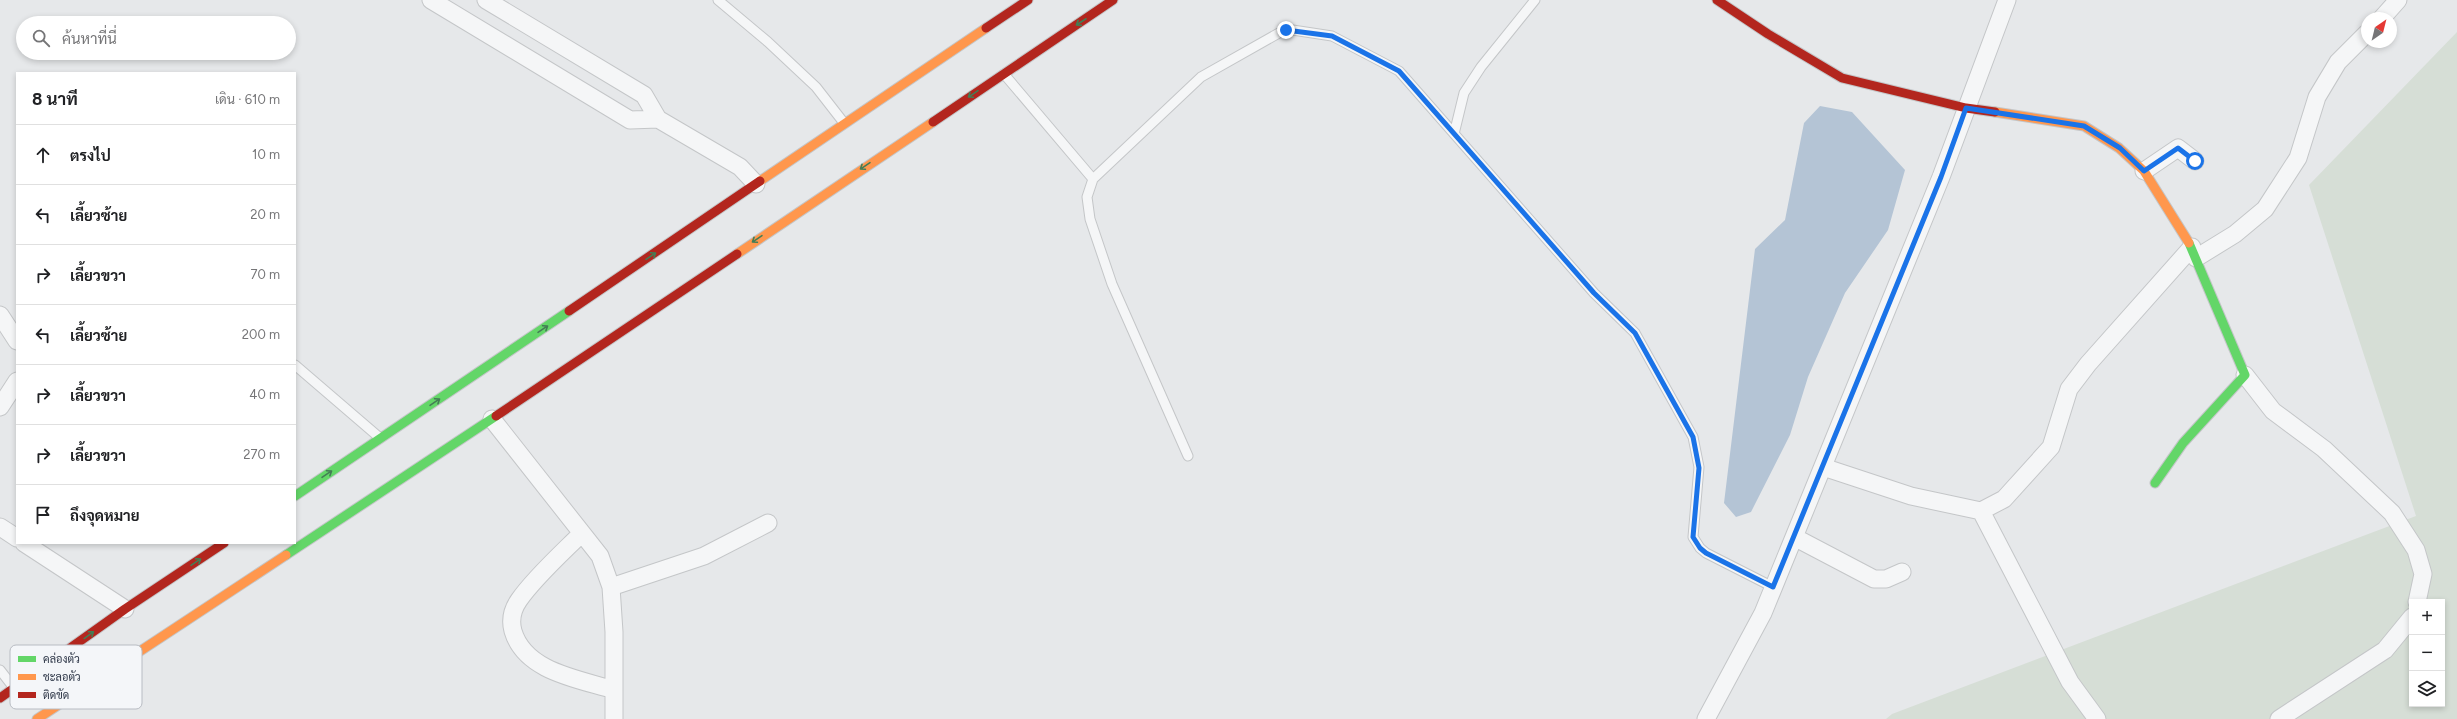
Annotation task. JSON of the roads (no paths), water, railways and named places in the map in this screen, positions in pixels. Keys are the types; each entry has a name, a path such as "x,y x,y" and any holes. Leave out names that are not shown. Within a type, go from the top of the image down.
{"main road":[{"path":"296,495 1028,0"},
{"path":"142,649 492,419 1113,0"},
{"path":"1718,0 1768,34 1842,78 1966,108 2084,126 2120,148 2144,171 2164,200 2194,252 2245,375 2183,443 2155,483"},
{"path":"75,645 125,609 222,544"},
{"path":"0,698 10,692"},
{"path":"37,719 52,709"}],"street":[{"path":"431,0 630,120 658,119"},
{"path":"486,0 644,95 658,119 740,167 756,184"},
{"path":"1706,719 1763,613 1766,585 1794,537 1823,467 1941,177 2007,0"},
{"path":"2387,12 2398,0"},
{"path":"1823,467 1911,496 1981,511 2004,499 2051,447 2069,389 2088,364 2194,252 2235,234 2265,209 2298,158 2317,97 2338,62 2361,39"},
{"path":"2144,171 2178,148 2195,161"},
{"path":"0,315 16,339"},
{"path":"2245,375 2273,411 2324,449 2392,513 2416,550 2423,574 2418,599"},
{"path":"0,407 16,383"},
{"path":"492,419 600,556 612,587 614,719"},
{"path":"1981,511 2070,682 2097,719"},
{"path":"612,587 704,556 768,523"},
{"path":"0,527 16,537"},
{"path":"582,533 518,600 510,619 514,634 523,651 551,671 614,690"},
{"path":"1794,537 1874,579 1886,579 1902,572"},
{"path":"26,544 125,609"},
{"path":"2279,719 2385,650 2409,621"}],"lane":[{"path":"718,0 768,42 816,87 844,124"},
{"path":"1007,0 1017,6"},
{"path":"1454,134 1464,93 1481,67 1535,0"},
{"path":"1188,456 1112,284 1090,219 1087,197 1093,179 1201,77 1286,30 1332,36 1399,71 1594,293 1635,333 1693,437 1699,468 1693,537 1700,548 1766,585"},
{"path":"1003,73 1093,179"},
{"path":"296,366 381,438"},
{"path":"0,670 10,684"}],"water":[{"path":"1820,106 1852,112 1905,170 1888,230 1845,293 1808,377 1790,435 1751,512 1736,517 1724,503 1755,249 1785,220 1804,123"}]}
